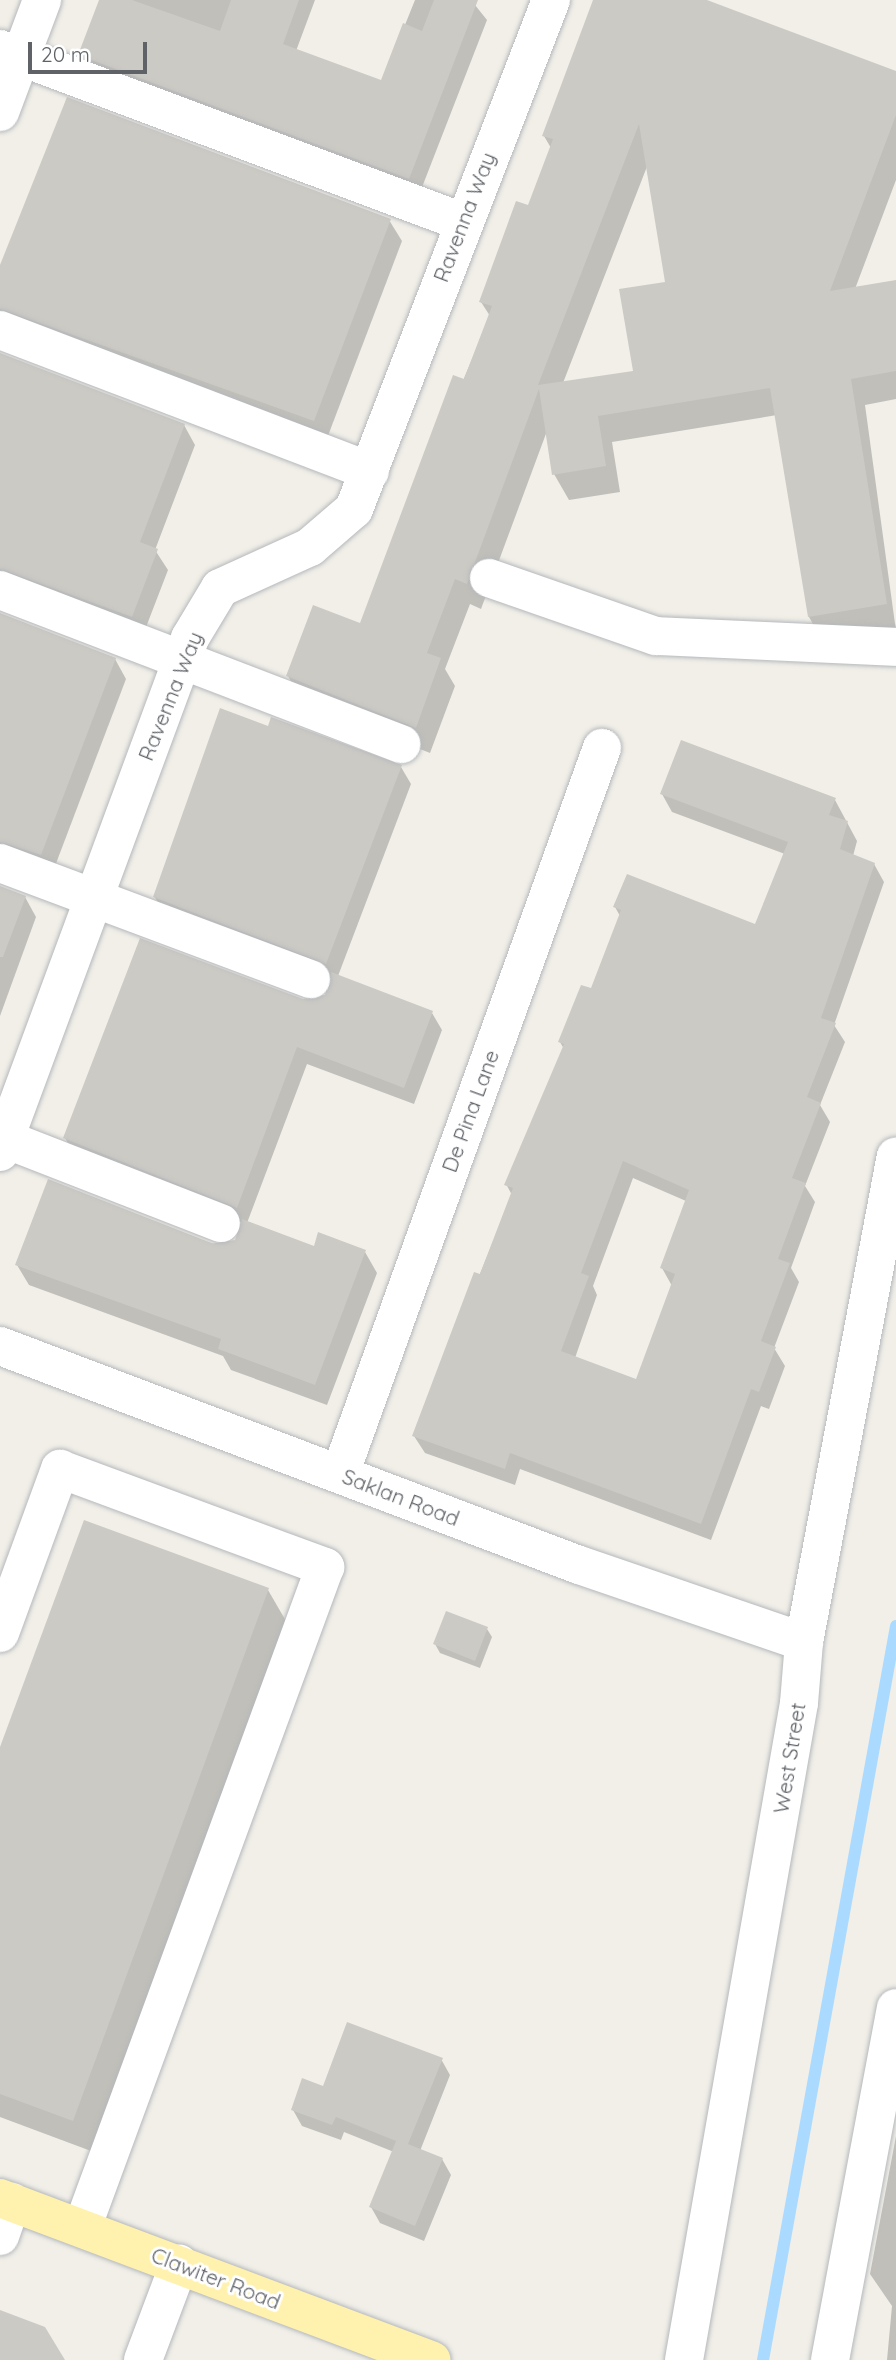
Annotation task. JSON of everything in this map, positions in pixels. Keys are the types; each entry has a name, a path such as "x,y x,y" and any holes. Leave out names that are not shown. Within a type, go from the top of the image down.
{"main road":[{"name":"Clawiter Road","path":"4,2212 82,2228 432,2360"}],"street":[{"path":"0,112 10,52 42,0"},
{"name":"Ravenna Way","path":"2,1143 183,658 220,588 310,547 354,509 462,222 551,0"},
{"path":"10,52 462,222"},
{"path":"0,330 370,471"},
{"path":"489,578 656,636 896,647"},
{"path":"0,590 402,744"},
{"name":"De Pina Lane","path":"341,1475 602,748"},
{"path":"0,863 311,979"},
{"path":"2,1143 221,1223"},
{"name":"West Street","path":"684,2360 799,1703 804,1642 896,1157"},
{"name":"Saklan Road","path":"0,1346 341,1475 804,1642"},
{"path":"0,1633 60,1469 325,1567 82,2228"},
{"path":"831,2360 896,2008"},
{"path":"143,2360 179,2264"}],"building":[{"path":"99,0 132,0 220,31 231,0 299,0 283,44 381,80 403,23 422,31 434,0 478,0 409,179 78,55"},
{"path":"593,0 707,0 896,71 896,115 830,291 896,280 896,371 851,379 887,604 808,617 770,388 598,416 606,466 552,475 539,389 467,584 455,579 427,653 441,658 416,728 286,676 313,605 360,623 453,375 464,379 492,306 479,302 516,201 528,205 553,139 542,136","holes":["639,124 665,282 619,289 633,371 538,385"]},
{"path":"67,97 391,219 314,421 0,309 0,265"},
{"path":"0,353 185,424 140,542 158,549 132,617 0,569"},
{"path":"0,613 116,658 41,855 0,842"},
{"path":"220,708 268,726 271,717 402,765 326,964 153,897"},
{"path":"681,740 836,798 829,815 848,821 840,849 875,863 821,1018 836,1023 807,1097 821,1103 792,1178 806,1183 778,1259 790,1263 761,1341 776,1347 759,1392 751,1389 701,1524 510,1453 505,1469 412,1436 474,1272 480,1274 513,1188 504,1185 564,1044 558,1042 581,985 591,988 621,910 613,907 627,874 755,924 788,842 660,794","holes":["623,1161 689,1190 660,1268 675,1274 636,1379 561,1351 589,1276 581,1273"]},
{"path":"0,886 26,896 3,957 0,957"},
{"path":"140,938 303,999 325,995 331,972 433,1011 404,1088 297,1047 237,1208 63,1138"},
{"path":"48,1179 214,1244 235,1240 242,1219 314,1246 318,1232 366,1250 315,1385 218,1349 221,1339 15,1265"},
{"path":"84,1520 269,1588 73,2121 0,2094 0,1747"},
{"path":"446,1611 488,1627 475,1661 433,1644"},
{"path":"347,2022 443,2058 408,2144 443,2158 415,2226 369,2207 396,2141 336,2117 332,2125 291,2110 302,2078 323,2086"},
{"path":"0,2310 45,2327 65,2360 0,2360"}],"waterway":[{"path":"763,2360 896,1626"}]}
